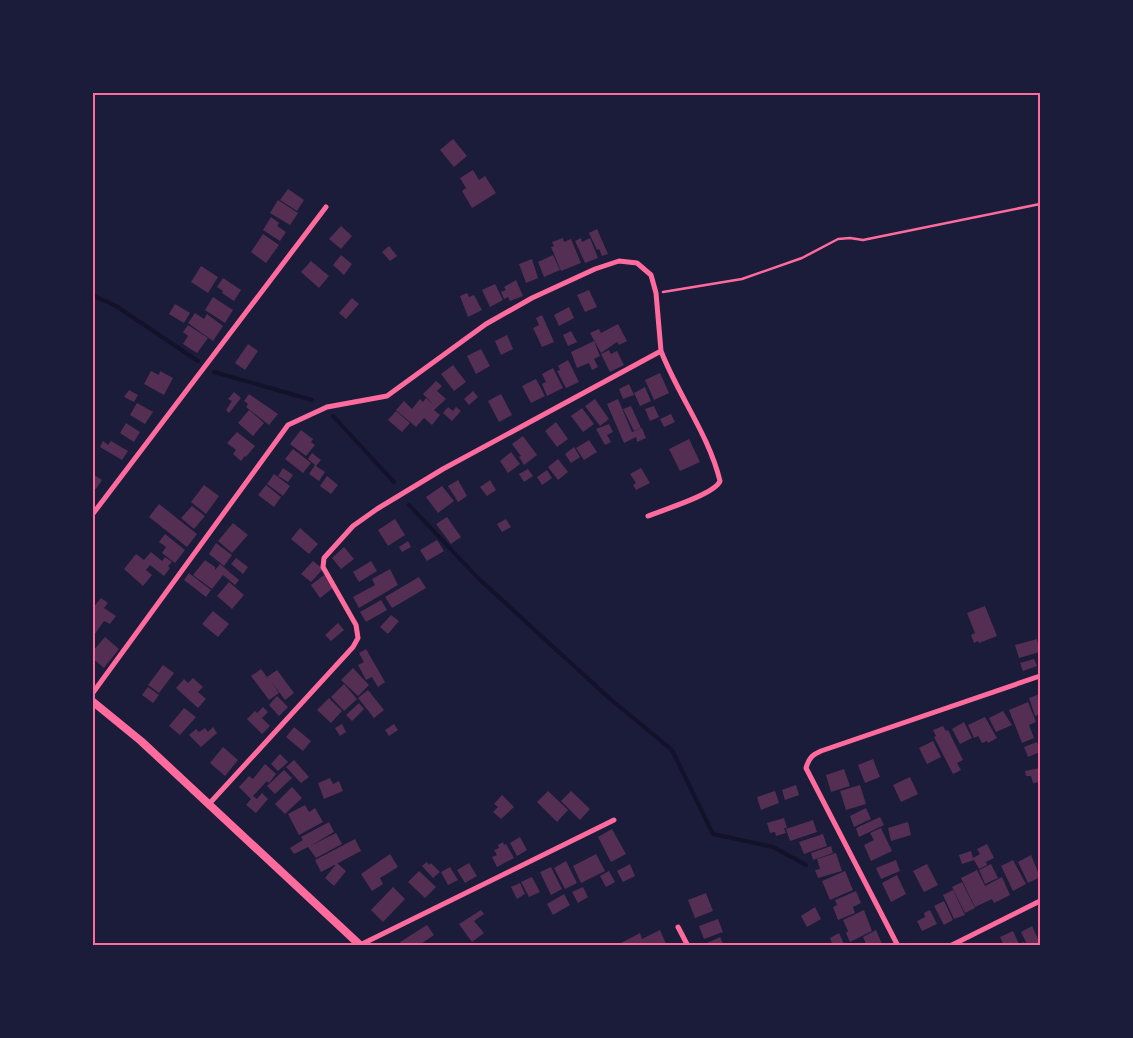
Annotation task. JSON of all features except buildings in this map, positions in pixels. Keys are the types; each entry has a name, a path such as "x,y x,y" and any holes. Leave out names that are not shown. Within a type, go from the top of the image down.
{"main road":[{"path":"92,700 141,740 361,945"}],"street":[{"path":"92,515 326,207"},
{"path":"92,694 288,425 327,407 387,396 486,324 532,298 619,261 637,263 651,275 656,293 661,350 668,370 708,446 717,467 720,481 715,488 648,516"},
{"path":"209,804 353,647 358,638 356,625 323,567 324,558 353,526 377,509 443,469 661,350"},
{"path":"898,946 806,768 808,759 821,750 1040,676"},
{"path":"361,945 614,820"},
{"path":"950,946 1040,901"},
{"path":"678,927 688,946"}],"path":[{"path":"656,293 742,279 802,258 838,239 863,240 1040,204"}],"waterway":[{"path":"92,295 116,306 198,361"},
{"path":"214,372 312,400"},
{"path":"333,416 394,482"},
{"path":"409,505 478,578 609,698 672,750 713,834 773,847 806,865"}]}
